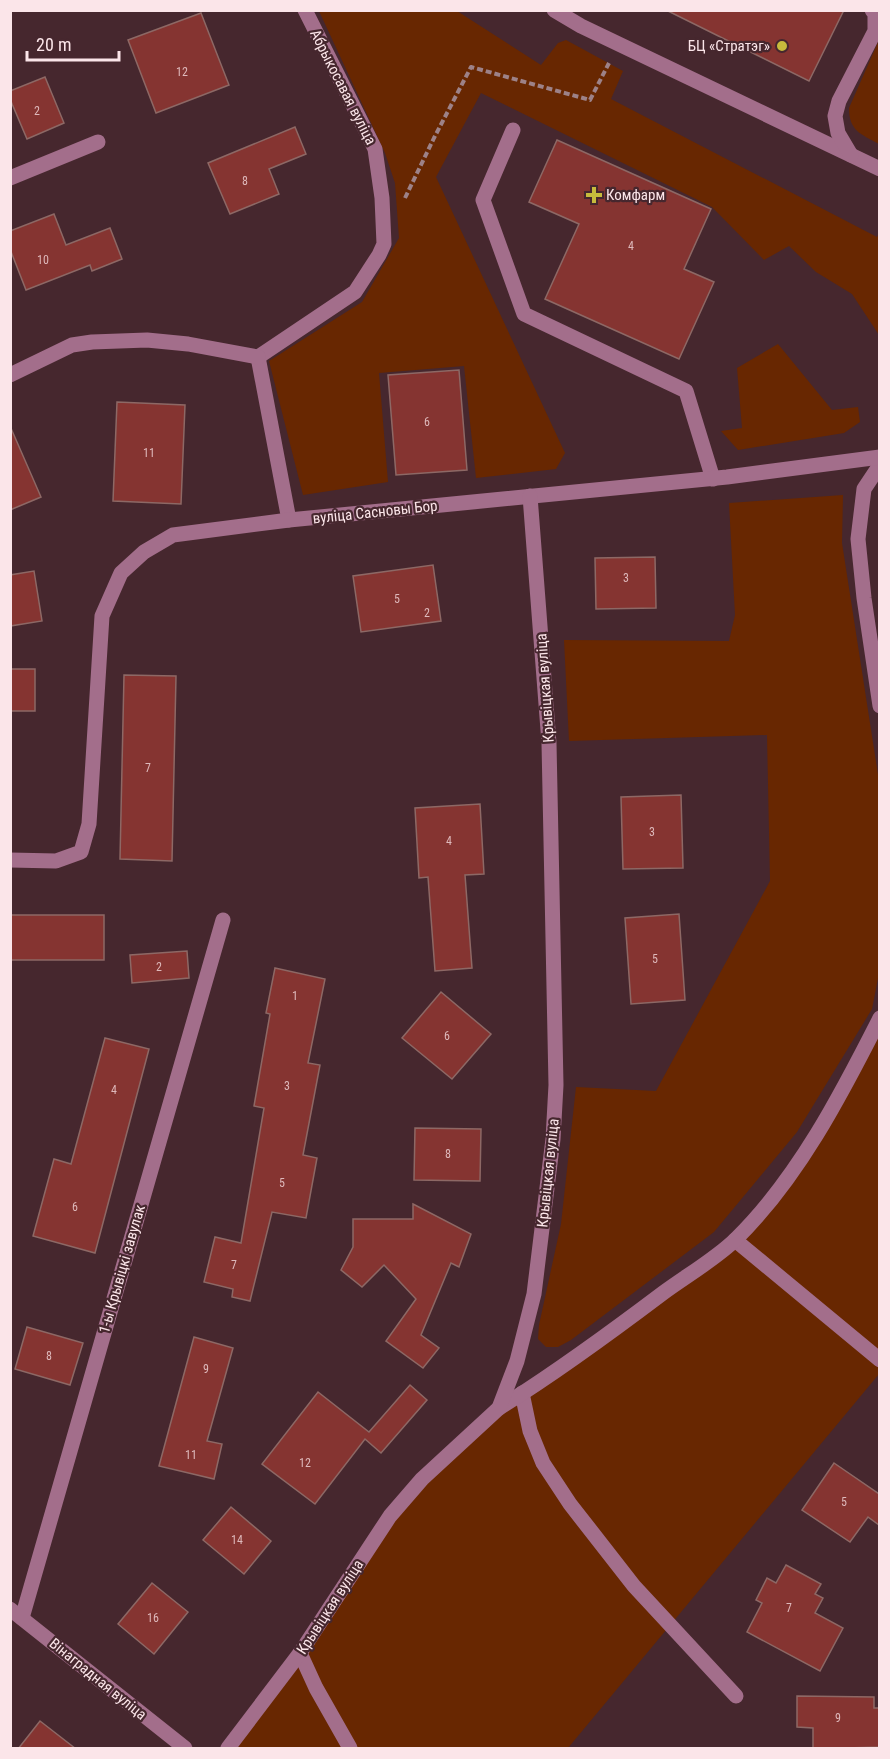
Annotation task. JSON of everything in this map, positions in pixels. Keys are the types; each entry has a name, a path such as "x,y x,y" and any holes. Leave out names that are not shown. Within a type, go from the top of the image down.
{"street":[{"name":"Абрыкосавая вуліца","path":"258,357 355,292 384,244 382,198 375,149 305,10"},
{"path":"554,10 581,26 879,169"},
{"path":"850,155 838,133 835,116 839,101 875,31 875,14 872,10"},
{"path":"513,130 483,200 524,314 686,391 713,479"},
{"path":"10,178 98,142"},
{"path":"10,375 72,345 92,342 157,341 188,344 258,357 289,520"},
{"name":"вуліца Сасновы Бор","path":"10,860 56,861 81,852 89,824 102,616 121,573 144,552 172,535 289,520 713,479 879,457"},
{"path":"879,465 864,489 858,539 865,610 879,706"},
{"name":"Крывіцкая вуліца","path":"228,1749 300,1653 390,1516 422,1479 499,1408 517,1361 534,1294 553,1139 556,1086 549,743 530,496"},
{"name":"1-ы Крывіцкі завулак","path":"16,1614 223,920"},
{"path":"499,1408 592,1346 735,1240 802,1158 848,1082 879,1018"},
{"path":"735,1240 879,1360"},
{"path":"522,1394 530,1431 543,1463 570,1504 634,1586 736,1696"},
{"name":"Вінаградная вуліца","path":"16,1614 185,1749"},
{"path":"300,1653 316,1688 350,1749"}],"shaded area":[{"path":"319,11 457,11 541,65 558,43 566,40 623,71 611,99 877,237 879,233 879,335 852,294 816,272 789,246 764,260 712,207 481,93 436,177 565,453 556,469 476,478 464,366 379,373 388,482 303,495 269,361 362,302 399,238 395,183 385,153"},
{"path":"879,40 879,144 857,131 851,122 849,108"},
{"path":"778,344 832,410 858,407 860,422 844,433 738,450 721,431 742,428 737,368"},
{"path":"843,495 842,543 879,781 880,968 872,1009 797,1132 714,1232 571,1340 558,1347 546,1347 538,1339 539,1325 561,1224 576,1087 656,1091 770,881 767,735 569,741 564,640 729,641 735,615 729,503"},
{"path":"879,1018 879,1374 568,1748 228,1748 390,1516 499,1408 735,1240 802,1158"}],"building":[{"name":"БЦ «Стратэг»","path":"666,10 844,10 809,81"},
{"path":"201,13 229,85 156,113 128,40"},
{"path":"45,77 64,123 27,139 10,99 10,91"},
{"path":"295,127 306,154 269,169 279,194 230,214 208,163"},
{"path":"557,140 711,209 684,269 714,282 679,359 545,299 579,224 529,202"},
{"path":"54,214 66,245 110,228 122,259 92,271 90,265 26,290 10,249 10,231"},
{"path":"459,370 467,470 396,475 388,375"},
{"path":"117,402 185,405 181,504 113,501"},
{"path":"10,426 41,497 10,510"},
{"path":"655,557 656,608 596,609 595,558"},
{"path":"433,565 441,621 361,632 353,576"},
{"path":"34,571 42,621 10,626 10,575"},
{"path":"10,669 35,669 35,711 10,711"},
{"path":"124,675 176,676 172,861 120,859"},
{"path":"681,795 683,868 623,869 621,797"},
{"path":"480,804 484,874 465,875 472,968 435,971 428,877 419,878 415,808"},
{"path":"679,914 685,1000 631,1004 625,918"},
{"path":"10,915 104,915 104,960 10,960"},
{"path":"187,951 189,978 132,983 130,955"},
{"path":"275,968 325,979 308,1063 320,1065 303,1155 317,1158 306,1218 272,1212 250,1301 232,1297 233,1289 204,1282 215,1237 241,1243 264,1108 254,1106 270,1014 266,1013"},
{"path":"441,992 491,1034 452,1079 402,1038"},
{"path":"105,1038 149,1049 95,1253 33,1236 54,1159 71,1164"},
{"path":"415,1128 481,1129 480,1181 414,1180"},
{"path":"413,1204 471,1234 459,1267 451,1263 421,1335 439,1348 423,1368 386,1341 416,1299 384,1265 362,1287 341,1270 353,1247 353,1219 413,1219"},
{"path":"27,1327 83,1343 70,1385 15,1369"},
{"path":"194,1337 233,1348 207,1441 222,1444 214,1479 159,1466"},
{"path":"410,1385 427,1400 381,1453 365,1439 315,1504 262,1464 318,1392 369,1432"},
{"path":"834,1463 879,1494 879,1525 868,1517 850,1542 802,1510"},
{"path":"231,1507 271,1541 244,1574 203,1540"},
{"path":"786,1565 821,1584 815,1594 823,1598 815,1613 843,1628 820,1671 747,1632 762,1603 756,1600 767,1578 776,1583"},
{"path":"152,1583 188,1612 154,1654 118,1624"},
{"path":"797,1696 874,1697 874,1708 879,1708 879,1747 813,1749 813,1728 797,1727"},
{"path":"40,1721 76,1749 18,1749"}],"place":[{"name":"БЦ «Стратэг»","path":"782,46"},
{"name":"Комфарм","path":"594,195"}]}
